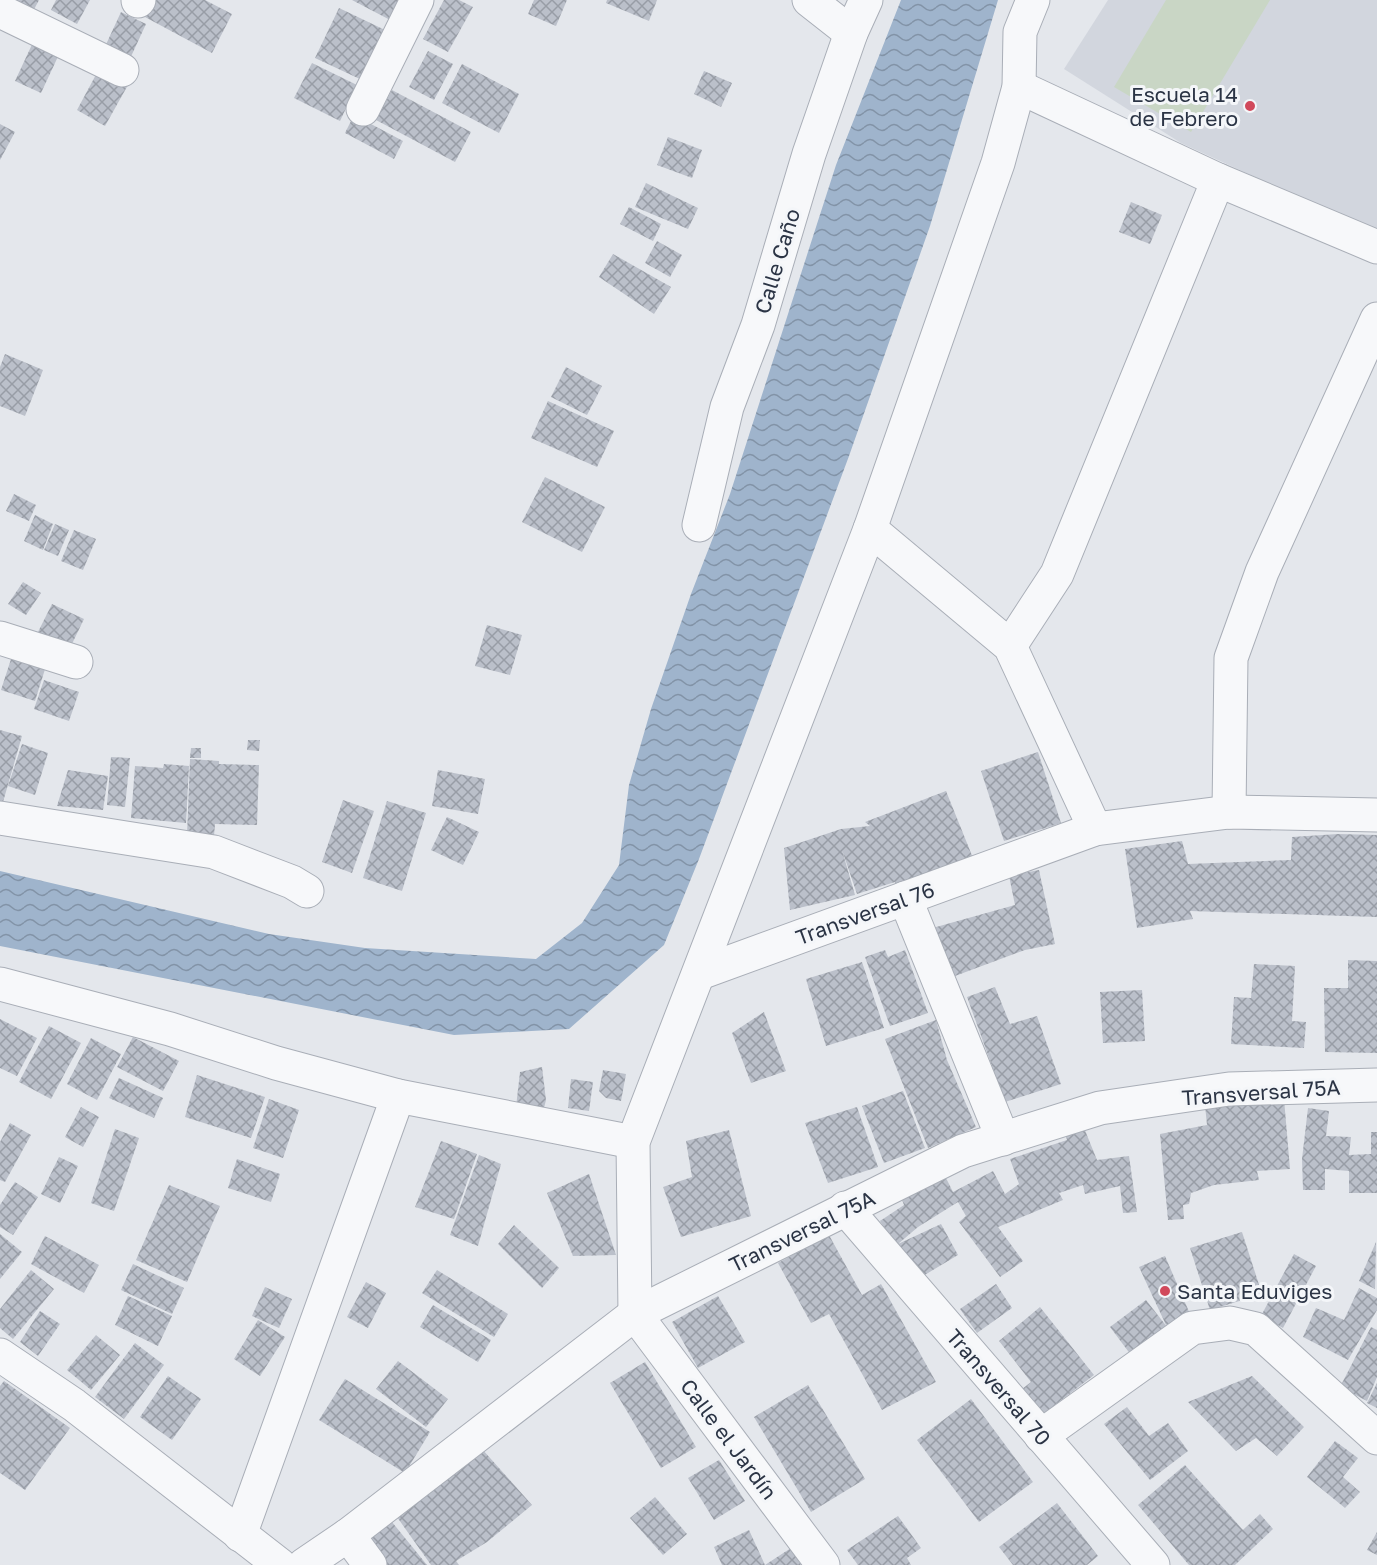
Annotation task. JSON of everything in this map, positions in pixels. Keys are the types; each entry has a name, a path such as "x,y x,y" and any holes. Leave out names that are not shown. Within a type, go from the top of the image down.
{"street":[{"path":"363,109 417,0"},
{"path":"809,0 851,33"},
{"name":"Calle Caño","path":"699,525 727,407 758,325 795,199 851,33 866,0"},
{"path":"635,1314 633,1142 870,529 998,163 1019,87 1020,33 1034,0"},
{"path":"0,10 122,70"},
{"path":"1019,87 1218,180 1377,247"},
{"path":"1010,646 1057,573 1218,180"},
{"path":"1229,813 1231,658 1262,572 1377,319"},
{"path":"870,529 1010,646 1095,829"},
{"path":"0,638 76,662"},
{"name":"Transversal 76","path":"700,973 1095,829 1229,813 1377,814"},
{"path":"0,818 214,852 292,882 307,891"},
{"path":"905,898 1003,1138"},
{"path":"0,984 171,1029 276,1064 398,1096 633,1142"},
{"name":"Transversal 75A","path":"304,1565 348,1535 635,1314 963,1151 1100,1108 1217,1091 1377,1085"},
{"path":"240,1534 398,1096"},
{"name":"Transversal 70","path":"845,1208 1153,1565"},
{"name":"Calle el Jardín","path":"635,1314 823,1565"},
{"path":"1041,1436 1192,1328 1230,1323 1256,1329 1377,1438"},
{"path":"0,1355 74,1405 279,1565"},
{"path":"348,1535 370,1565"}],"shaded area":[{"name":"Escuela 14 de Febrero","path":"1108,0 1377,0 1377,233 1181,143 1064,69"}],"green space":[{"path":"1166,0 1270,0 1191,132 1114,87"}],"water":[{"path":"901,0 998,0 930,226 849,456 699,859 664,945 569,1029 454,1035 0,946 0,871 269,934 365,948 536,959 582,923 619,865 629,785 651,709 691,594 730,494 836,165"}],"building":[{"path":"1,0 39,0 29,19"},
{"path":"56,0 90,0 77,24 51,10"},
{"path":"154,0 205,0 232,14 212,53 145,17"},
{"path":"352,0 403,0 392,21"},
{"path":"444,0 459,0 473,7 448,52 423,39"},
{"path":"534,0 567,0 556,26 528,14"},
{"path":"607,0 657,0 649,21 606,3"},
{"path":"339,8 385,30 362,80 315,58"},
{"path":"121,12 146,24 128,63 103,51"},
{"path":"36,36 62,48 41,93 15,81"},
{"path":"428,51 453,64 434,100 409,87"},
{"path":"312,63 357,85 340,121 294,98"},
{"path":"462,64 519,94 499,133 442,103"},
{"path":"99,69 128,85 105,126 77,110"},
{"path":"704,71 732,83 721,107 694,94"},
{"path":"392,90 471,132 455,162 376,120"},
{"path":"354,115 403,141 394,159 345,133"},
{"path":"0,124 15,132 0,160"},
{"path":"668,137 702,150 692,178 657,165"},
{"path":"646,183 698,208 688,229 635,207"},
{"path":"1131,202 1162,215 1150,244 1119,232"},
{"path":"629,207 661,224 653,241 620,224"},
{"path":"657,241 682,255 670,277 645,263"},
{"path":"613,254 671,287 654,314 599,277"},
{"path":"5,354 43,370 25,416 0,406 0,367"},
{"path":"566,367 602,386 587,415 551,397"},
{"path":"548,401 614,431 597,467 531,438"},
{"path":"545,477 605,507 582,552 522,522"},
{"path":"14,494 36,505 29,521 6,511"},
{"path":"35,515 53,524 43,550 24,541"},
{"path":"55,524 69,530 58,556 44,550"},
{"path":"74,530 96,539 83,570 61,561"},
{"path":"23,582 41,593 26,615 8,604"},
{"path":"52,604 84,619 69,650 37,634"},
{"path":"487,625 522,635 510,675 475,666"},
{"path":"12,656 46,666 35,701 1,690"},
{"path":"44,680 79,692 69,721 34,709"},
{"path":"0,730 22,736 3,802 0,801"},
{"path":"248,740 260,740 259,751 247,750"},
{"path":"22,744 48,753 35,795 8,786"},
{"path":"191,748 201,748 201,758 190,758"},
{"path":"1038,752 1061,823 1004,841 981,771"},
{"path":"111,757 130,758 125,807 107,805"},
{"path":"190,759 219,761 219,764 259,765 257,825 215,824 214,836 187,835"},
{"path":"164,764 189,766 186,823 131,818 135,766 163,768"},
{"path":"68,770 108,776 103,810 57,806"},
{"path":"438,770 485,779 478,814 432,806"},
{"path":"946,791 973,858 897,890 895,882 857,894 842,850 855,895 790,910 784,848 841,829 870,826 865,822"},
{"path":"343,800 374,811 352,873 322,862"},
{"path":"387,801 426,813 402,891 363,878"},
{"path":"447,817 479,832 463,865 431,850"},
{"path":"1338,834 1377,835 1377,917 1190,911 1193,919 1137,928 1125,849 1182,841 1188,864 1291,860 1292,837"},
{"path":"1039,870 1055,944 1025,950 947,979 929,929 1015,905 1009,876"},
{"path":"885,950 888,957 905,950 928,1013 890,1026 865,957"},
{"path":"1348,960 1377,961 1377,1053 1325,1052 1324,988 1348,988"},
{"path":"862,962 884,1028 826,1046 806,979"},
{"path":"1254,964 1295,966 1292,1021 1306,1022 1304,1048 1231,1044 1234,997 1251,998"},
{"path":"995,987 1010,1024 1037,1016 1061,1084 1005,1102 967,997"},
{"path":"1142,990 1145,1041 1103,1043 1100,992"},
{"path":"764,1012 786,1071 751,1083 732,1033"},
{"path":"0,1019 37,1038 17,1076 0,1068"},
{"path":"936,1020 947,1060 976,1127 928,1148 885,1039"},
{"path":"49,1026 81,1043 51,1099 19,1082"},
{"path":"133,1037 179,1061 163,1091 117,1067"},
{"path":"91,1038 121,1054 97,1100 67,1084"},
{"path":"542,1067 546,1100 542,1116 516,1107 520,1072"},
{"path":"603,1070 626,1074 621,1101 606,1098 599,1091"},
{"path":"197,1075 265,1097 251,1138 185,1117"},
{"path":"119,1078 163,1098 154,1118 109,1098"},
{"path":"571,1079 593,1082 589,1111 568,1108"},
{"path":"903,1091 925,1148 884,1163 862,1106"},
{"path":"269,1099 299,1110 283,1158 253,1148"},
{"path":"1284,1099 1290,1169 1257,1171 1259,1180 1214,1185 1191,1193 1189,1204 1183,1205 1184,1219 1168,1220 1160,1134 1207,1125 1205,1105"},
{"path":"81,1107 99,1117 83,1147 65,1137"},
{"path":"857,1107 878,1167 828,1183 805,1123"},
{"path":"1308,1108 1329,1111 1326,1136 1351,1137 1349,1155 1371,1154 1371,1132 1377,1132 1377,1193 1349,1193 1349,1171 1325,1169 1325,1190 1303,1190 1302,1159"},
{"path":"10,1123 31,1135 5,1182 0,1180 0,1142"},
{"path":"1082,1123 1097,1160 1129,1156 1137,1212 1123,1213 1120,1186 1085,1194 1083,1185 1059,1193 1063,1200 998,1227 1023,1261 1000,1277 959,1222 966,1216 958,1202 918,1227 898,1244 941,1224 958,1255 918,1279 880,1221 904,1205 902,1200 918,1190 940,1166 953,1192 993,1171 1005,1194 1019,1184 1010,1159 1067,1140 1064,1129"},
{"path":"115,1129 139,1138 114,1211 91,1203"},
{"path":"729,1130 751,1216 681,1237 663,1187 692,1177 686,1141"},
{"path":"441,1141 477,1154 454,1219 415,1207"},
{"path":"479,1155 501,1164 478,1246 450,1235"},
{"path":"59,1157 78,1166 60,1203 41,1194"},
{"path":"237,1159 280,1174 271,1202 228,1188"},
{"path":"589,1174 616,1255 573,1256 547,1193"},
{"path":"15,1182 38,1197 13,1235 0,1227 0,1205"},
{"path":"169,1185 220,1206 187,1282 136,1260"},
{"path":"514,1225 559,1268 542,1288 498,1244"},
{"path":"1242,1232 1262,1294 1210,1310 1190,1248"},
{"path":"0,1234 22,1252 0,1279"},
{"path":"829,1235 862,1295 881,1284 936,1382 882,1410 829,1314 811,1323 778,1263"},
{"path":"45,1236 99,1265 84,1293 31,1264"},
{"path":"1376,1242 1375,1289 1359,1281"},
{"path":"1294,1254 1316,1266 1283,1328 1261,1316"},
{"name":"Santa Eduviges","path":"1165,1256 1190,1314 1166,1325 1139,1267"},
{"path":"133,1264 184,1288 172,1314 121,1290"},
{"path":"31,1270 54,1289 13,1339 0,1328 0,1309"},
{"path":"437,1270 508,1314 494,1337 422,1293"},
{"path":"366,1282 386,1293 368,1328 347,1317"},
{"path":"996,1284 1012,1308 977,1333 960,1309"},
{"path":"265,1287 292,1299 279,1328 252,1316"},
{"path":"1359,1288 1377,1298 1377,1310 1348,1360 1303,1337 1316,1308 1344,1320"},
{"path":"128,1296 172,1316 158,1346 115,1325"},
{"path":"718,1296 745,1342 698,1368 672,1322"},
{"path":"1146,1300 1171,1332 1134,1359 1110,1327"},
{"path":"433,1305 491,1340 478,1362 420,1327"},
{"path":"1040,1307 1094,1375 1051,1408 1057,1414 1042,1425 1017,1393 1031,1382 999,1341"},
{"path":"40,1311 60,1324 38,1356 20,1342"},
{"path":"258,1320 285,1337 260,1376 234,1359"},
{"path":"1371,1327 1377,1330 1377,1377 1367,1401 1340,1387"},
{"path":"96,1335 120,1355 91,1390 67,1370"},
{"path":"135,1343 164,1365 124,1419 95,1397"},
{"path":"398,1361 448,1399 426,1427 376,1389"},
{"path":"645,1362 696,1447 661,1468 610,1383"},
{"path":"168,1376 201,1399 172,1440 140,1417"},
{"path":"1252,1376 1304,1427 1277,1456 1256,1438 1236,1451 1188,1402"},
{"path":"345,1379 430,1432 405,1473 319,1420"},
{"path":"4,1381 70,1428 25,1490 0,1473 0,1386"},
{"path":"1377,1383 1377,1408 1367,1403"},
{"path":"808,1385 865,1479 811,1512 754,1417"},
{"path":"971,1399 1033,1482 979,1522 917,1440"},
{"path":"1127,1407 1149,1436 1168,1423 1188,1451 1150,1480 1104,1424"},
{"path":"1335,1441 1358,1458 1343,1477 1360,1492 1345,1508 1307,1477"},
{"path":"482,1449 532,1505 487,1542 456,1561 459,1565 431,1565 397,1517 440,1485"},
{"path":"719,1460 745,1501 714,1520 688,1478"},
{"path":"1185,1465 1243,1530 1260,1514 1273,1529 1235,1565 1189,1565 1138,1505"},
{"path":"655,1497 687,1534 663,1555 630,1518"},
{"path":"1057,1503 1098,1556 1087,1565 1013,1565 999,1547"},
{"path":"898,1516 921,1548 907,1558 911,1565 858,1565 847,1550"},
{"path":"392,1522 427,1565 376,1565 361,1546"},
{"path":"749,1530 765,1565 722,1565 714,1547"},
{"path":"1377,1532 1377,1555 1367,1550"},
{"path":"791,1548 801,1565 765,1565"}],"place":[{"name":"Escuela 14 de Febrero","path":"1250,106"},
{"name":"Santa Eduviges","path":"1165,1291"}]}
